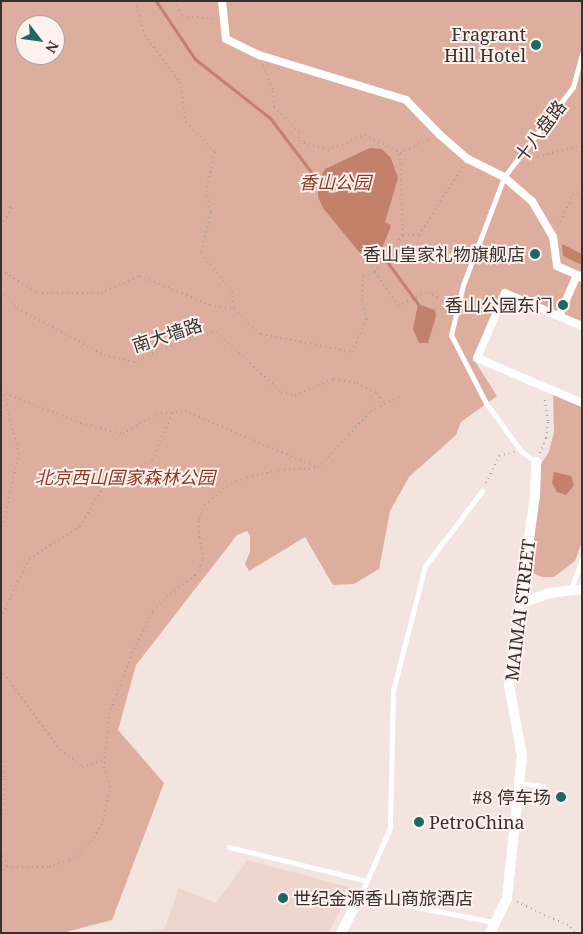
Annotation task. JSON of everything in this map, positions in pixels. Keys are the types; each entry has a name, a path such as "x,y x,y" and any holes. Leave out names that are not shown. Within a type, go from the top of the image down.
{"street":[{"path":"222,1 222,20 226,39 259,55 406,100 440,135 468,159 504,177 532,200 553,237 557,266 579,277 559,316"},
{"path":"582,326 506,293 477,358 582,403"},
{"name":"MAIMAI STREET","path":"490,933 507,898 522,756 509,685 535,496 536,462"},
{"path":"519,604 577,589"},
{"path":"341,933 360,896"}],"lane":[{"name":"十八盘路","path":"504,177 519,160 573,87 582,54"},
{"path":"504,177 456,307 452,335 486,403 521,451 536,462"},
{"path":"482,491 425,566 393,691 390,828 360,896 494,922"},
{"path":"577,589 582,558"},
{"path":"518,783 543,786"},
{"path":"229,847 367,881"}],"path":[{"path":"135,1 145,35 180,82 186,122 214,152 206,190 212,212 201,253 232,291 234,309"},
{"path":"174,1 182,16 222,20"},
{"path":"259,55 273,91 274,107 299,132 299,141 328,150 365,136 400,153"},
{"path":"400,153 440,135"},
{"path":"519,160 582,145"},
{"path":"1,270 37,293 101,293 140,276 210,304 234,309 261,334 352,352 367,319 362,301 363,276 375,272 403,235 400,153"},
{"path":"403,235 419,235 468,159"},
{"path":"553,237 573,195 582,191"},
{"path":"1,202 12,208 1,226"},
{"path":"375,272 398,306 428,292 456,307"},
{"name":"南大墙路","path":"1,291 17,308 104,355 134,362 192,336 217,332 281,392 296,395 334,379 357,382 377,393 385,403"},
{"path":"1,385 5,394 19,453 1,532"},
{"path":"536,462 546,438 548,421 543,386"},
{"path":"1,392 82,423 123,434 156,414 185,410 318,468"},
{"path":"7,866 49,867 70,860 90,842 103,821 110,787 104,760 110,714 134,648 153,611 170,594 195,575 203,560 199,537 199,519 204,505 227,486 247,477 279,470 318,468 371,411 400,396"},
{"path":"1,617 29,559 80,526 102,489 152,460 173,412"},
{"path":"482,491 499,456 521,451"},
{"path":"1,592 1,617"},
{"path":"1,670 60,750 82,767 104,760"},
{"path":"1,750 5,779 1,829"},
{"path":"1,851 7,866"},
{"path":"1,874 7,866"},
{"path":"507,898 571,926 576,933"}],"shaded area":[{"path":"370,148 382,149 391,158 398,178 385,222 391,225 390,229 380,252 372,259 359,252 323,208 318,197 318,181 325,169"},
{"path":"562,244 582,254 582,265 563,256"},
{"path":"418,304 435,310 436,316 428,343 419,343 413,329"},
{"path":"554,472 571,476 574,485 566,495 557,492 552,483"},
{"name":"世纪金源香山商旅酒店","path":"247,860 348,887 349,893 328,933 94,933 164,929 179,888 216,903"}],"green space":[{"path":"1,1 582,1 582,326 505,293 476,363 497,396 461,422 456,435 409,477 390,511 379,569 354,584 333,585 305,537 249,571 245,564 250,552 250,536 247,531 237,535 136,665 118,730 164,783 112,920 62,933 1,933"},
{"path":"553,390 582,403 582,542 575,561 554,577 542,577 528,571 541,464 549,452 554,432"}],"waterway":[{"path":"156,1 195,59 270,118 318,181"},
{"path":"380,252 418,304"}],"place":[{"name":"Fragrant Hill Hotel","path":"536,45"},
{"name":"香山皇家礼物旗舰店","path":"535,254"},
{"name":"香山公园东门","path":"563,305"},
{"name":"#8 停车场","path":"561,797"},
{"name":"PetroChina","path":"419,822"},
{"name":"世纪金源香山商旅酒店","path":"283,898"}],"park label":[{"name":"香山公园","path":"335,182"},
{"name":"北京西山国家森林公园","path":"125,477"}]}
